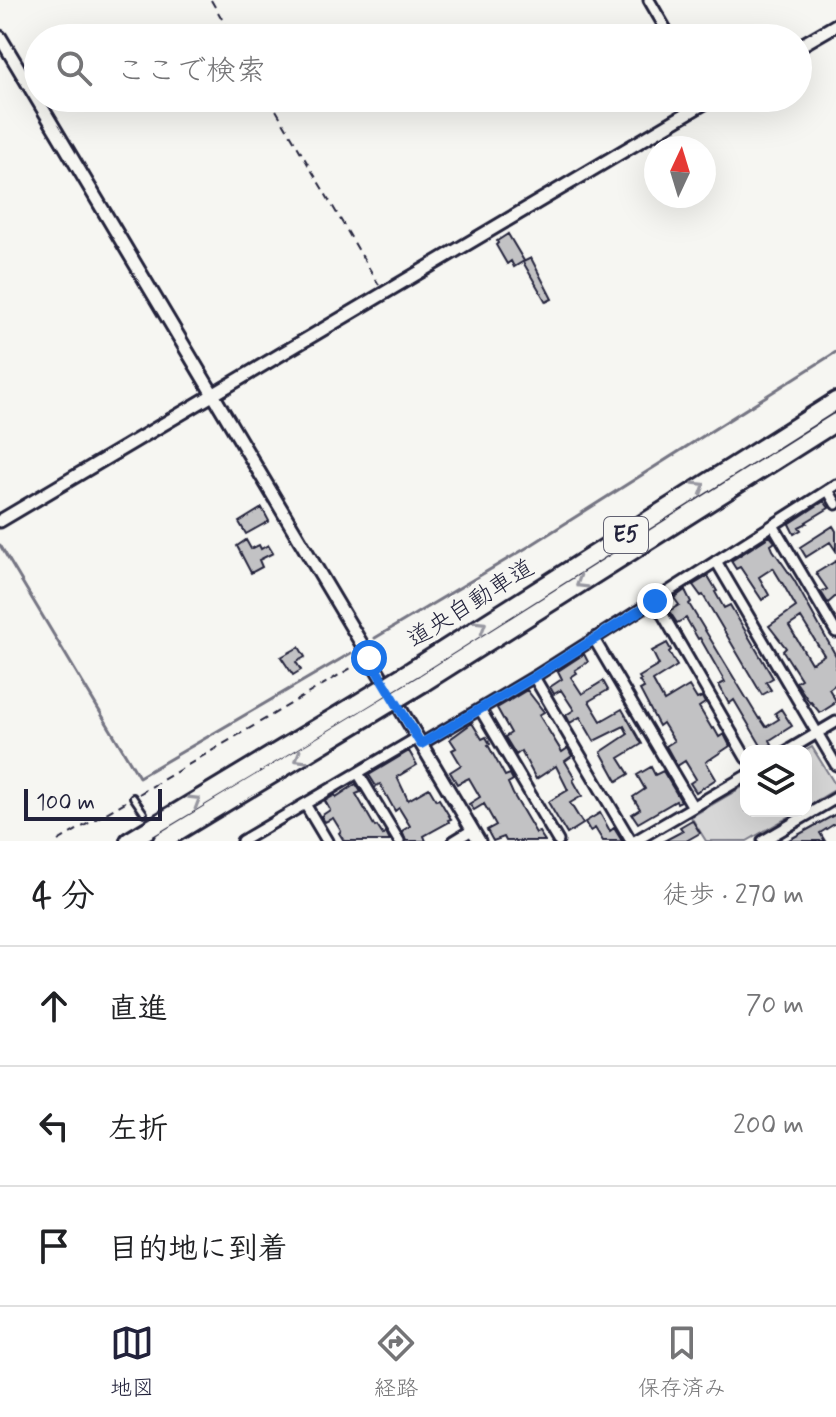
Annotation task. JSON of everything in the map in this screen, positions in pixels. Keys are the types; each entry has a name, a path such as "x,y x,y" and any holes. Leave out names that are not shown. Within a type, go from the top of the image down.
{"highway":[{"name":"道央自動車道","path":"419,675 836,401"},
{"name":"道央自動車道","path":"162,841 362,710 836,422"},
{"name":"道央自動車道","path":"129,841 362,710"}],"street":[{"path":"649,0 663,24"},
{"path":"812,39 836,25"},
{"path":"0,37 24,78"},
{"path":"44,112 476,836 454,841"},
{"path":"0,521 687,112"},
{"path":"244,840 358,773 534,677 832,488 836,504"},
{"path":"773,525 836,632"},
{"path":"716,561 836,765"},
{"path":"655,601 740,748"},
{"path":"594,639 693,807"},
{"path":"534,677 633,841 740,780"},
{"path":"480,709 558,841"},
{"path":"797,745 836,722"},
{"path":"358,773 399,841"},
{"path":"763,841 836,798"},
{"path":"305,804 327,841"}],"lane":[{"path":"133,797 144,813"}],"path":[{"path":"211,0 225,24"},
{"path":"277,112 384,293"},
{"path":"58,841 369,658"}],"shaded area":[{"path":"812,747 836,786 836,789 812,803"},
{"path":"740,788 740,817 789,817 747,841 706,841 691,817"}],"building":[{"path":"508,234 524,261 514,267 511,261 507,264 496,245"},
{"path":"531,258 552,299 546,302 523,262"},
{"path":"824,501 829,508 799,527 801,530 794,534 789,524"},
{"path":"262,508 269,521 246,534 239,522"},
{"path":"833,526 836,551 830,542 806,557 800,547"},
{"path":"770,536 775,542 771,545 773,550 794,580 836,656 836,684 829,689 836,701 834,704 820,713 810,703 796,682 801,679 783,651 786,648 769,626 796,607 773,568 759,577 769,595 762,600 740,567 736,569 731,561","holes":["801,618 824,655 811,663 789,626"]},
{"path":"246,540 251,549 268,545 273,553 259,560 262,567 251,573 237,546"},
{"path":"836,561 836,596 828,603 821,592 827,589 816,573"},
{"path":"708,576 724,608 730,605 773,678 766,682 771,690 762,695 703,595 693,585"},
{"path":"685,590 691,602 689,604 766,727 779,719 775,713 781,709 792,726 770,740 772,744 761,745 734,700 729,704 719,685 725,682 700,638 686,618 677,623 669,611 679,605 674,598"},
{"path":"667,643 677,666 653,681 664,701 689,686 697,699 702,697 705,703 699,707 712,729 719,737 724,734 730,746 706,762 716,779 696,792 690,783 696,779 685,761 677,766 666,746 674,741 663,723 659,726 640,690 644,688 639,677 659,665 652,651"},
{"path":"299,647 305,657 296,662 301,670 293,675 281,657"},
{"path":"584,654 588,662 575,670 577,673 571,677 582,694 603,681 608,690 589,701 601,721 622,709 642,744 619,758 629,774 617,781 601,752 628,734 624,726 594,741 580,717 570,723 566,715 574,710 561,690 554,694 550,687 562,679 558,671"},
{"path":"527,690 544,712 539,715 562,752 568,748 572,756 565,761 582,796 570,803 583,824 567,834 548,802 568,790 556,766 536,779 521,751 516,755 505,737 511,733 497,708"},
{"path":"472,723 482,739 486,737 505,776 510,774 513,780 508,783 513,794 536,833 539,832 545,841 506,841 504,837 493,841 487,830 496,825 484,804 474,810 469,804 480,797 469,778 457,784 450,772 461,765 452,750 456,748 450,739"},
{"path":"409,751 417,765 397,777 408,800 429,788 451,819 424,836 426,841 406,841 402,831 410,826 399,808 395,811 380,784 376,786 369,775"},
{"path":"651,767 655,775 663,771 681,801 638,823 632,814 640,809 633,797 645,789 637,775"},
{"path":"356,784 361,792 356,794 375,827 383,835 386,833 390,841 344,841 333,818 325,822 321,816 330,810 325,801"},
{"path":"600,813 610,831 614,828 622,841 603,841 595,828 590,831 585,822"},
{"path":"836,814 836,823 820,833 825,841 787,841"},
{"path":"692,820 700,833 686,841 664,841 683,831 680,827"}],"waterway":[{"path":"375,638 528,547 836,352"},
{"path":"0,545 139,777 351,653"}],"route":[{"path":"369,658 421,744 655,601"}]}
